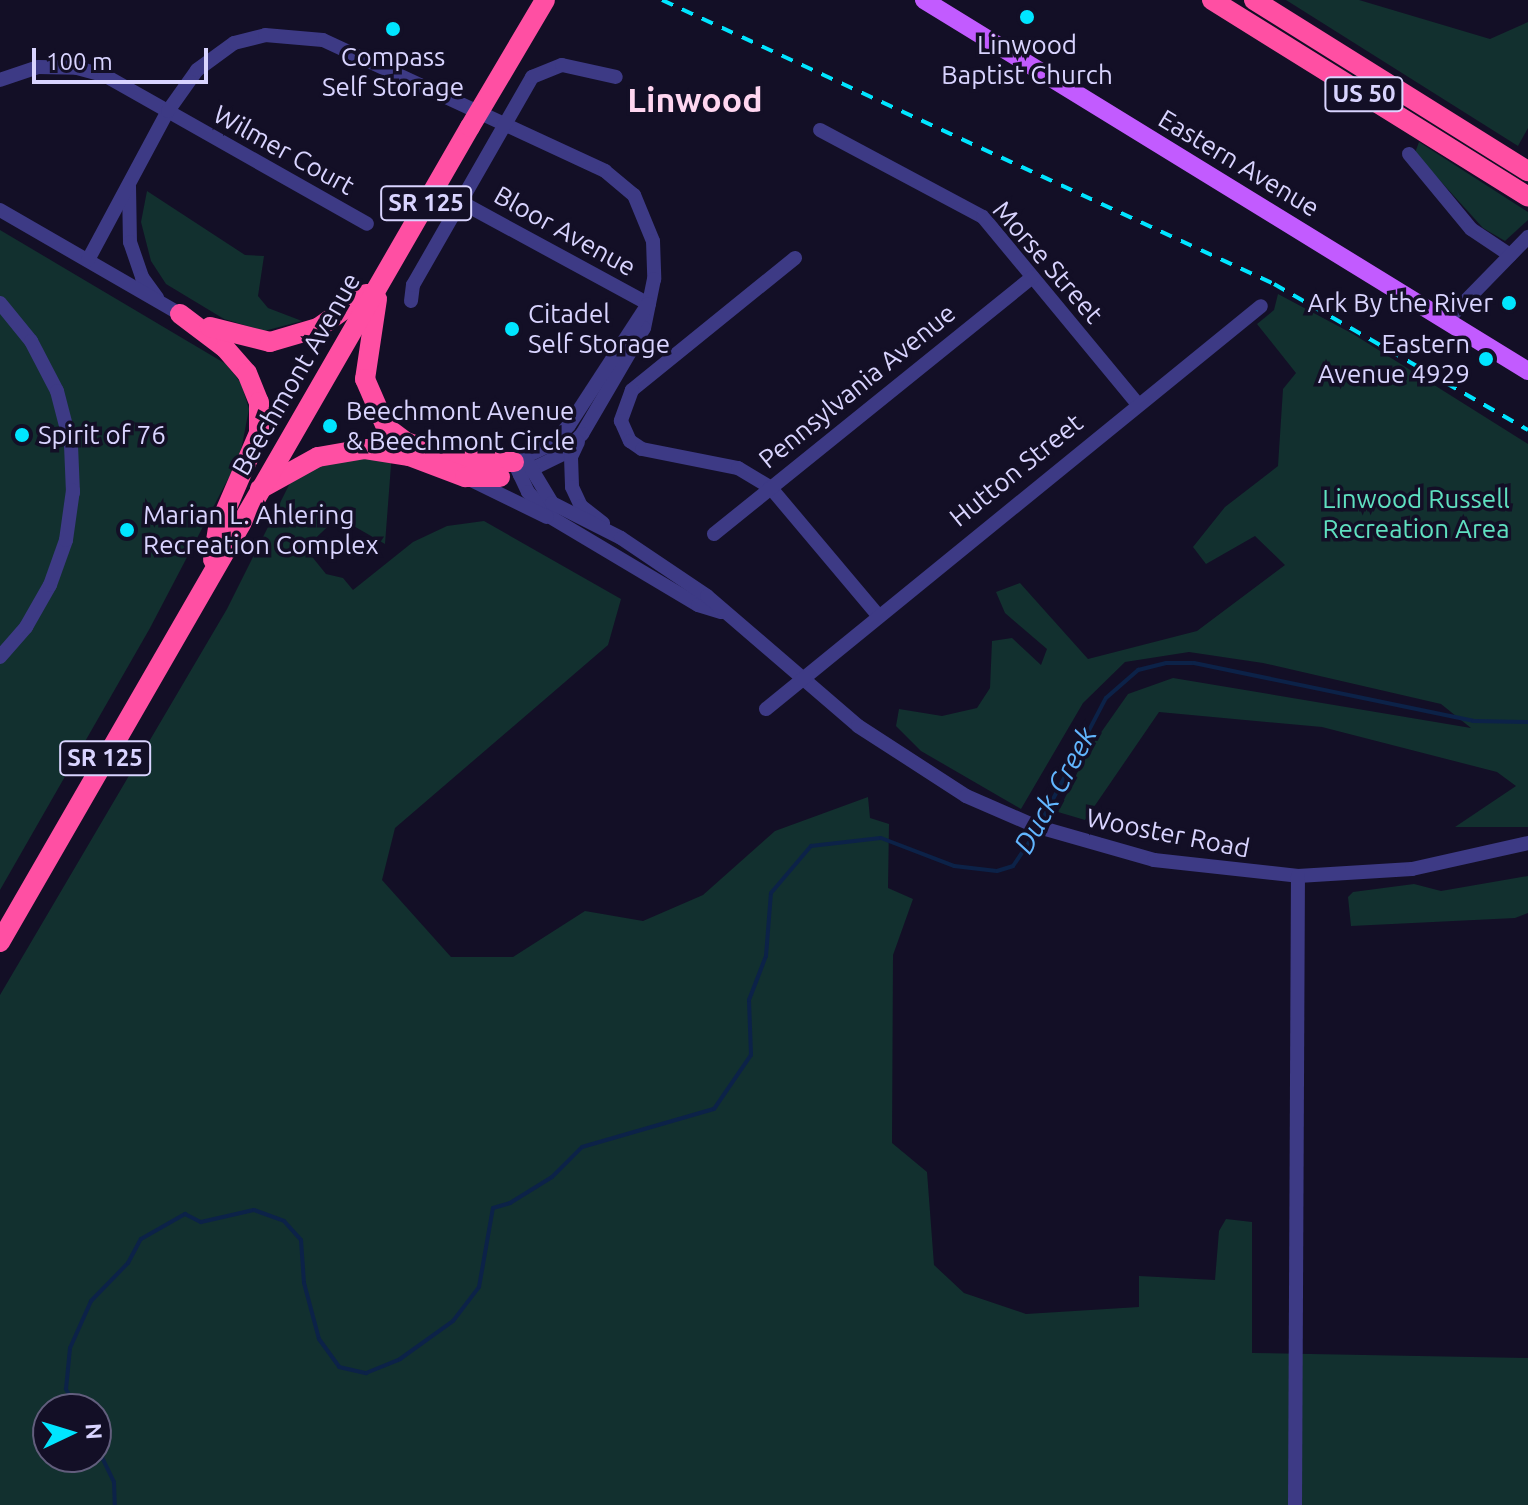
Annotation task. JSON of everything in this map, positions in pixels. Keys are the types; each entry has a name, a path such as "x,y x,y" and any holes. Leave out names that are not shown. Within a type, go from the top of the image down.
{"highway":[{"name":"Beechmont Avenue","path":"0,942 545,0"},
{"name":"US 50","path":"1212,0 1522,192"},
{"name":"US 50","path":"1254,0 1528,171"},
{"path":"180,314 230,336 270,342 318,328 347,312 381,280"},
{"path":"381,280 365,379 386,427 406,442 460,461 522,467"},
{"path":"180,314 225,348 247,373 259,402 259,433 218,528 211,575"},
{"path":"260,489 318,457 365,449 409,456 465,477 522,467"}],"main road":[{"name":"Eastern Avenue","path":"924,0 1448,319 1528,371"}],"street":[{"path":"88,260 168,111 197,70 234,43 281,33 323,40 605,171 634,195 654,249 649,304 644,328 582,434 570,468 575,497 621,538"},
{"name":"Wilmer Court","path":"0,80 38,67 77,68 104,75 367,224"},
{"path":"411,301 413,285 532,77 547,68 582,67 616,77"},
{"name":"Morse Street","path":"820,130 983,217 1137,403"},
{"path":"1409,154 1471,229 1510,255"},
{"path":"129,184 130,242 142,277 159,302"},
{"name":"Bloor Avenue","path":"459,201 649,304"},
{"path":"0,210 180,314"},
{"path":"1448,319 1528,237"},
{"path":"795,258 625,399 624,431 639,448 738,468 770,487 877,614"},
{"name":"Pennsylvania Avenue","path":"714,534 1032,277"},
{"path":"0,303 31,341 57,391 71,445 73,492 66,540 50,585 0,657"},
{"path":"522,467 552,444 569,425 649,304"},
{"name":"Hutton Street","path":"808,678 877,614 1261,306"},
{"path":"522,467 563,454 582,434"},
{"name":"Wooster Road","path":"522,467 536,504 552,518 698,605 722,613"},
{"name":"Wooster Road","path":"522,467 552,503 621,538 707,596 722,613 808,678 858,726 991,807 1071,839 1191,867 1298,876 1412,869 1528,843"},
{"path":"465,477 552,518"},
{"path":"766,709 808,678"},
{"path":"1295,1505 1298,876"}],"green space":[{"path":"1286,0 1359,0 1490,39 1528,22 1528,128 1518,146"},
{"path":"1419,142 1528,212 1528,220 1505,241 1483,228 1415,153"},
{"path":"147,191 245,255 264,256 258,296 268,308 302,321 264,331 224,319 166,284 151,261 141,222"},
{"path":"0,230 226,364 241,383 249,409 240,456 150,628 0,890"},
{"name":"Linwood Russell Recreation Area","path":"1278,294 1353,334 1528,444 1528,827 1455,827 1516,786 1497,772 1322,727 1159,712 1085,820 1058,812 1088,751 1128,694 1173,678 1471,728 1441,704 1263,663 1189,652 1125,662 1083,703 1021,809 921,751 896,726 899,709 942,716 977,708 990,688 992,641 1012,638 1041,665 1047,649 1005,613 996,592 1020,583 1088,659 1197,631 1285,565 1255,536 1206,564 1193,547 1225,507 1278,466 1283,389 1296,373 1257,324 1274,310"},
{"path":"392,452 385,544 338,517 305,548 326,574 343,578 353,590 413,542 447,526 484,521 621,599 608,645 395,828 382,880 451,957 513,957 585,911 643,921 703,895 775,831 868,797 870,818 889,824 888,888 913,899 893,955 892,1143 927,1172 934,1265 964,1293 1026,1314 1139,1307 1139,1276 1215,1280 1219,1231 1226,1219 1252,1222 1252,1353 1528,1358 1528,1505 0,1505 0,995 227,609 296,471"},
{"path":"1528,876 1528,913 1515,918 1351,926 1348,897 1353,892 1414,884 1441,891"}],"waterway":[{"name":"Duck Creek","path":"1040,824 1106,698 1138,670 1166,663 1194,663 1473,721 1528,722"},
{"name":"Duck Creek","path":"68,1393 70,1348 91,1301 128,1263 141,1239 185,1214 201,1222 254,1210 284,1221 301,1240 304,1283 319,1339 339,1367 366,1373 400,1359 453,1321 479,1287 493,1208 510,1203 552,1177 582,1147 714,1109 751,1055 749,1000 766,956 771,893 811,846 881,838 954,866 997,871 1013,866 1036,832"},
{"name":"Duck Creek","path":"110,1473 114,1482 115,1505"}],"railway":[{"path":"662,0 1274,284 1528,430"}],"place":[{"name":"Linwood Baptist Church","path":"1027,17"},
{"name":"Compass Self Storage","path":"393,29"},
{"name":"Ark By the River","path":"1509,303"},
{"name":"Citadel Self Storage","path":"512,329"},
{"name":"Eastern Avenue 4929","path":"1486,359"},
{"name":"Beechmont Avenue & Beechmont Circle","path":"330,426"},
{"name":"Spirit of 76","path":"22,435"},
{"name":"Marian L. Ahlering Recreation Complex","path":"127,530"}],"district":[{"name":"Linwood","path":"695,100"}]}
